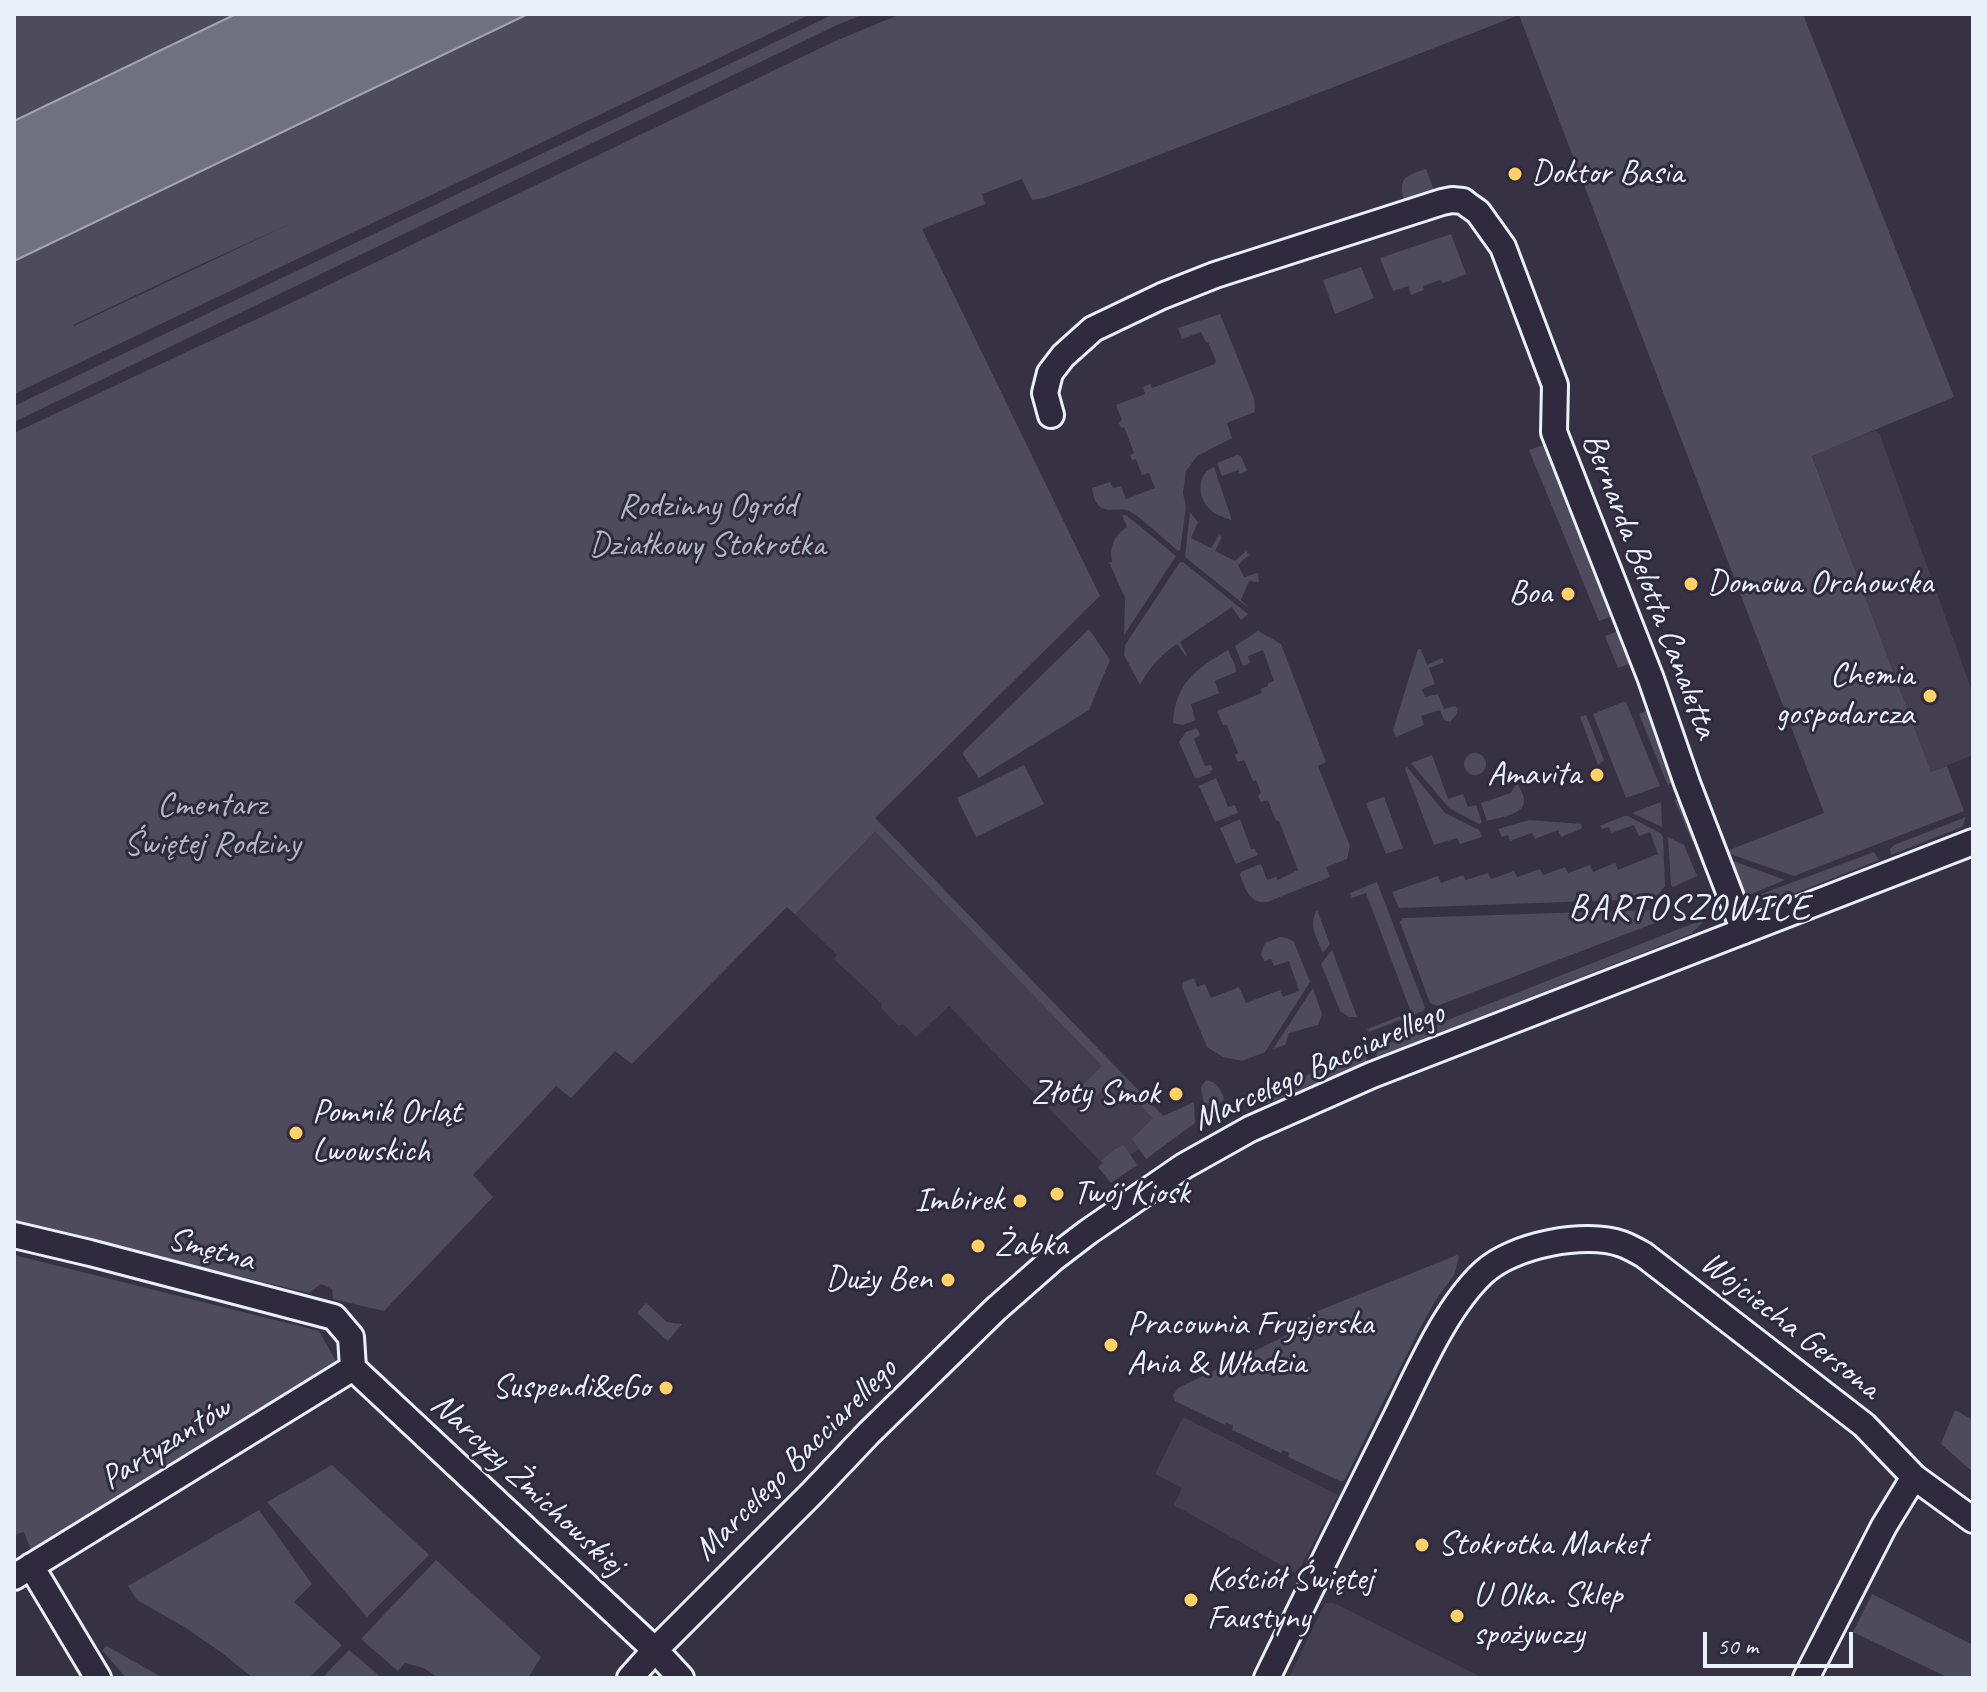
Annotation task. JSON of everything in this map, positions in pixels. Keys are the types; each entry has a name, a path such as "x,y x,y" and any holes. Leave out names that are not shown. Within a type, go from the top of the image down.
{"street":[{"name":"Bernarda Belotta Canaletta","path":"1051,415 1045,393 1050,373 1063,356 1093,329 1162,296 1215,275 1442,202 1463,201 1478,212 1503,247 1537,335 1555,385 1554,432 1651,679 1744,931"},
{"name":"Marcelego Bacciarellego","path":"630,1678 869,1433 996,1309 1054,1258 1163,1179 1250,1129 1372,1075 1973,842"},
{"name":"Smętna","path":"14,1235 334,1317 351,1337 353,1368"},
{"name":"Wojciecha Gersona","path":"1267,1678 1363,1482 1458,1303 1486,1269 1542,1244 1572,1240 1607,1241 1620,1243 1644,1255 1864,1425 1914,1477 1973,1520"},
{"name":"Narcyzy Żmichowskiej","path":"353,1368 655,1650 681,1678"},
{"name":"Partyzantów","path":"23,1572 353,1368"},
{"path":"1806,1678 1884,1526 1914,1477"},
{"path":"23,1572 98,1678"}],"shaded area":[{"path":"1875,431 1880,435 1973,694 1973,755 1931,772 1812,455"},
{"path":"875,818 1174,1127 1108,1169 949,1006 916,1037 882,1009 881,1003 834,959 837,955 787,907"},
{"path":"1183,1417 1338,1495 1297,1574 1174,1505 1182,1488 1155,1474"},
{"path":"1325,1603 1334,1603 1483,1678 1289,1678"}],"green space":[{"path":"14,14 236,14 14,121"},
{"path":"528,14 811,14 14,394 14,261","holes":["294,222 74,326 193,268"]},
{"path":"834,14 864,14 14,422 14,406"},
{"path":"901,14 1803,14 1954,397 1812,456 1931,772 1947,766 1964,811 1794,876 1724,852 1824,813 1519,15 1044,198 1032,200 1022,179 982,194 985,204 922,229 1100,596 875,818 1163,1116 1194,1102 1195,1123 1146,1159 1132,1139 1153,1118 1114,1079 1093,1099 1081,1087 1102,1066 875,831 795,914 787,907 632,1064 615,1051 571,1098 556,1086 473,1175 493,1197 384,1311 333,1299 332,1289 321,1284 309,1293 14,1222 14,433 833,42"},
{"path":"1426,169 1435,193 1404,203 1404,179"},
{"path":"1451,234 1466,274 1443,283 1440,280 1423,286 1424,290 1411,295 1408,286 1393,291 1380,258"},
{"path":"1361,267 1374,298 1335,314 1323,280"},
{"path":"1220,314 1254,398 1255,412 1227,423 1232,438 1197,456 1186,471 1183,493 1186,507 1180,551 1131,512 1099,506 1092,488 1110,482 1113,488 1121,486 1126,499 1155,488 1149,473 1142,475 1136,459 1132,460 1130,455 1134,453 1124,427 1121,428 1119,423 1122,420 1116,405 1145,394 1143,387 1150,384 1152,388 1215,364 1208,342 1201,332 1182,339 1178,328"},
{"path":"1543,445 1551,448 1612,612 1610,617 1599,621 1529,450"},
{"path":"1241,456 1247,471 1240,474 1238,470 1222,476 1217,463"},
{"path":"1214,467 1231,520 1212,511 1202,496 1202,479"},
{"path":"1190,512 1198,522 1191,538 1211,548 1219,535 1222,537 1215,551 1235,561 1246,551 1249,555 1238,565 1244,577 1258,573 1259,582 1249,581 1241,600 1251,610 1185,557"},
{"path":"1122,515 1126,515 1176,556 1124,635 1125,598 1109,562 1112,562 1114,542 1127,527"},
{"path":"1180,562 1248,614 1241,620 1232,607 1180,642 1186,656 1177,644 1165,653 1140,685 1124,655 1125,645"},
{"path":"1089,629 1110,660 1089,710 979,778 962,753"},
{"path":"1258,631 1281,644 1326,762 1318,766 1350,846 1347,859 1326,867 1330,877 1267,902 1252,898 1241,872 1261,864 1267,880 1276,877 1278,880 1298,870 1279,821 1276,821 1268,800 1261,802 1256,780 1253,781 1244,760 1238,762 1235,755 1238,753 1227,725 1223,725 1217,711 1262,693 1261,689 1274,681 1263,650 1248,656 1250,663 1243,666 1235,646"},
{"path":"1616,632 1620,634 1629,664 1618,668 1605,636"},
{"path":"1418,649 1421,649 1427,665 1442,658 1444,662 1429,668 1435,684 1422,689 1425,697 1438,694 1444,709 1455,706 1458,709 1450,722 1444,720 1440,710 1421,716 1424,725 1396,737 1393,730"},
{"path":"1228,650 1236,672 1215,681 1219,693 1191,704 1195,720 1183,725 1173,723 1178,697 1189,679"},
{"path":"1626,702 1660,786 1626,798 1593,714"},
{"path":"1648,710 1673,777 1668,786 1639,714"},
{"path":"1586,715 1604,760 1598,765 1580,717"},
{"path":"1197,728 1200,735 1194,739 1205,766 1211,765 1213,770 1195,778 1179,742 1186,732"},
{"path":"1471,753 1479,753 1486,764 1479,775 1471,775 1464,768 1464,760"},
{"path":"1432,755 1448,799 1463,794 1468,807 1476,805 1482,823 1449,808 1411,763"},
{"path":"1024,765 1044,804 976,837 957,798"},
{"path":"1407,767 1445,813 1479,830 1482,837 1460,844 1457,838 1434,845 1405,769"},
{"path":"1216,778 1228,807 1235,805 1238,813 1215,822 1199,786"},
{"path":"1517,782 1524,797 1523,806 1509,815 1487,821 1481,803 1511,793"},
{"path":"1384,797 1403,848 1386,854 1366,803"},
{"path":"1674,799 1682,801 1697,843 1692,841"},
{"path":"1661,802 1662,827 1632,813"},
{"path":"1624,816 1663,837 1665,886 1659,894 1648,899 1399,908 1392,892 1438,876 1441,883 1463,875 1466,880 1488,873 1491,879 1514,871 1517,877 1540,869 1543,875 1565,867 1568,873 1590,865 1593,872 1615,863 1618,870 1658,854 1650,832 1639,836 1634,825 1611,833 1609,827 1602,829 1600,826"},
{"path":"1966,817 1962,827 1891,855 1890,849 1894,845"},
{"path":"1240,819 1251,849 1255,849 1258,855 1236,864 1220,828"},
{"path":"1529,820 1582,826 1561,837 1558,830 1535,839 1532,833 1510,841 1508,835 1502,837 1498,829"},
{"path":"1668,837 1684,845 1697,876 1673,887 1671,885"},
{"path":"1874,852 1879,860 1775,901 1753,897"},
{"path":"1725,858 1785,880 1749,895 1737,886"},
{"path":"1377,882 1425,1008 1369,1032 1367,1029 1411,1012 1366,893 1352,898 1350,893"},
{"path":"1317,910 1330,944 1323,953 1313,926"},
{"path":"1651,910 1655,923 1437,1006 1430,1003 1400,922 1403,918"},
{"path":"1707,918 1691,934 1377,1057 1374,1049"},
{"path":"1280,937 1294,942 1310,982 1265,1052 1242,1061 1223,1057 1207,1047 1182,987 1183,982 1194,978 1197,987 1205,984 1211,998 1239,987 1246,1003 1280,990 1283,997 1299,991 1289,961 1274,966 1271,959 1264,961 1261,954 1265,943"},
{"path":"1332,950 1357,1017 1349,1017 1340,1011 1321,964"},
{"path":"1313,988 1322,1014 1318,1025 1289,1033 1285,1045 1273,1049"},
{"path":"1364,1052 1367,1062 1263,1105 1248,1099"},
{"path":"1206,1080 1218,1087 1224,1100 1208,1113 1205,1112 1201,1087"},
{"path":"1124,1145 1137,1165 1111,1183 1098,1167 1115,1149"},
{"path":"14,1255 319,1331 337,1363 31,1551 24,1532 14,1535"},
{"path":"1457,1255 1454,1275 1417,1334 1344,1481 1288,1457 1289,1453 1283,1450 1281,1453 1232,1430 1233,1425 1225,1425 1175,1401 1173,1395 1178,1388 1283,1337 1315,1312"},
{"path":"646,1303 667,1322 682,1324 668,1341 637,1313"},
{"path":"1955,1410 1973,1420 1973,1472 1941,1444"},
{"path":"332,1465 429,1555 367,1617 267,1502"},
{"path":"259,1510 312,1584 294,1602 342,1645 309,1678 253,1678 186,1628 137,1600 128,1586"},
{"path":"436,1560 541,1657 528,1678 438,1678 424,1668 405,1663 398,1671 361,1639"},
{"path":"1872,1594 1973,1645 1973,1678 1949,1678 1853,1632"},
{"path":"107,1646 163,1678 126,1678 102,1650"},
{"path":"349,1650 382,1678 322,1678"}],"water":[{"path":"236,14 528,14 14,261 14,121"}],"place":[{"name":"Doktor Basia","path":"1515,174"},
{"name":"Domowa Orchowska","path":"1691,584"},
{"name":"Boa","path":"1568,594"},
{"name":"Chemia gospodarcza","path":"1930,696"},
{"name":"Amavita","path":"1597,775"},
{"name":"Złoty Smok","path":"1176,1094"},
{"name":"Pomnik Orląt Lwowskich","path":"296,1133"},
{"name":"Twój Kiosk","path":"1057,1194"},
{"name":"Imbirek","path":"1020,1201"},
{"name":"Żabka","path":"978,1246"},
{"name":"Duży Ben","path":"948,1280"},
{"name":"Pracownia Fryzjerska Ania & Władzia","path":"1111,1345"},
{"name":"Suspendi&eGo","path":"666,1388"},
{"name":"Stokrotka Market","path":"1422,1545"},
{"name":"Kościół Świętej Faustyny","path":"1191,1600"},
{"name":"U Olka. Sklep spożywczy","path":"1457,1616"}],"district":[{"name":"BARTOSZOWICE","path":"1690,910"}],"park label":[{"name":"Rodzinny Ogród Działkowy Stokrotka","path":"707,526"},
{"name":"Cmentarz Świętej Rodziny","path":"212,826"}]}
